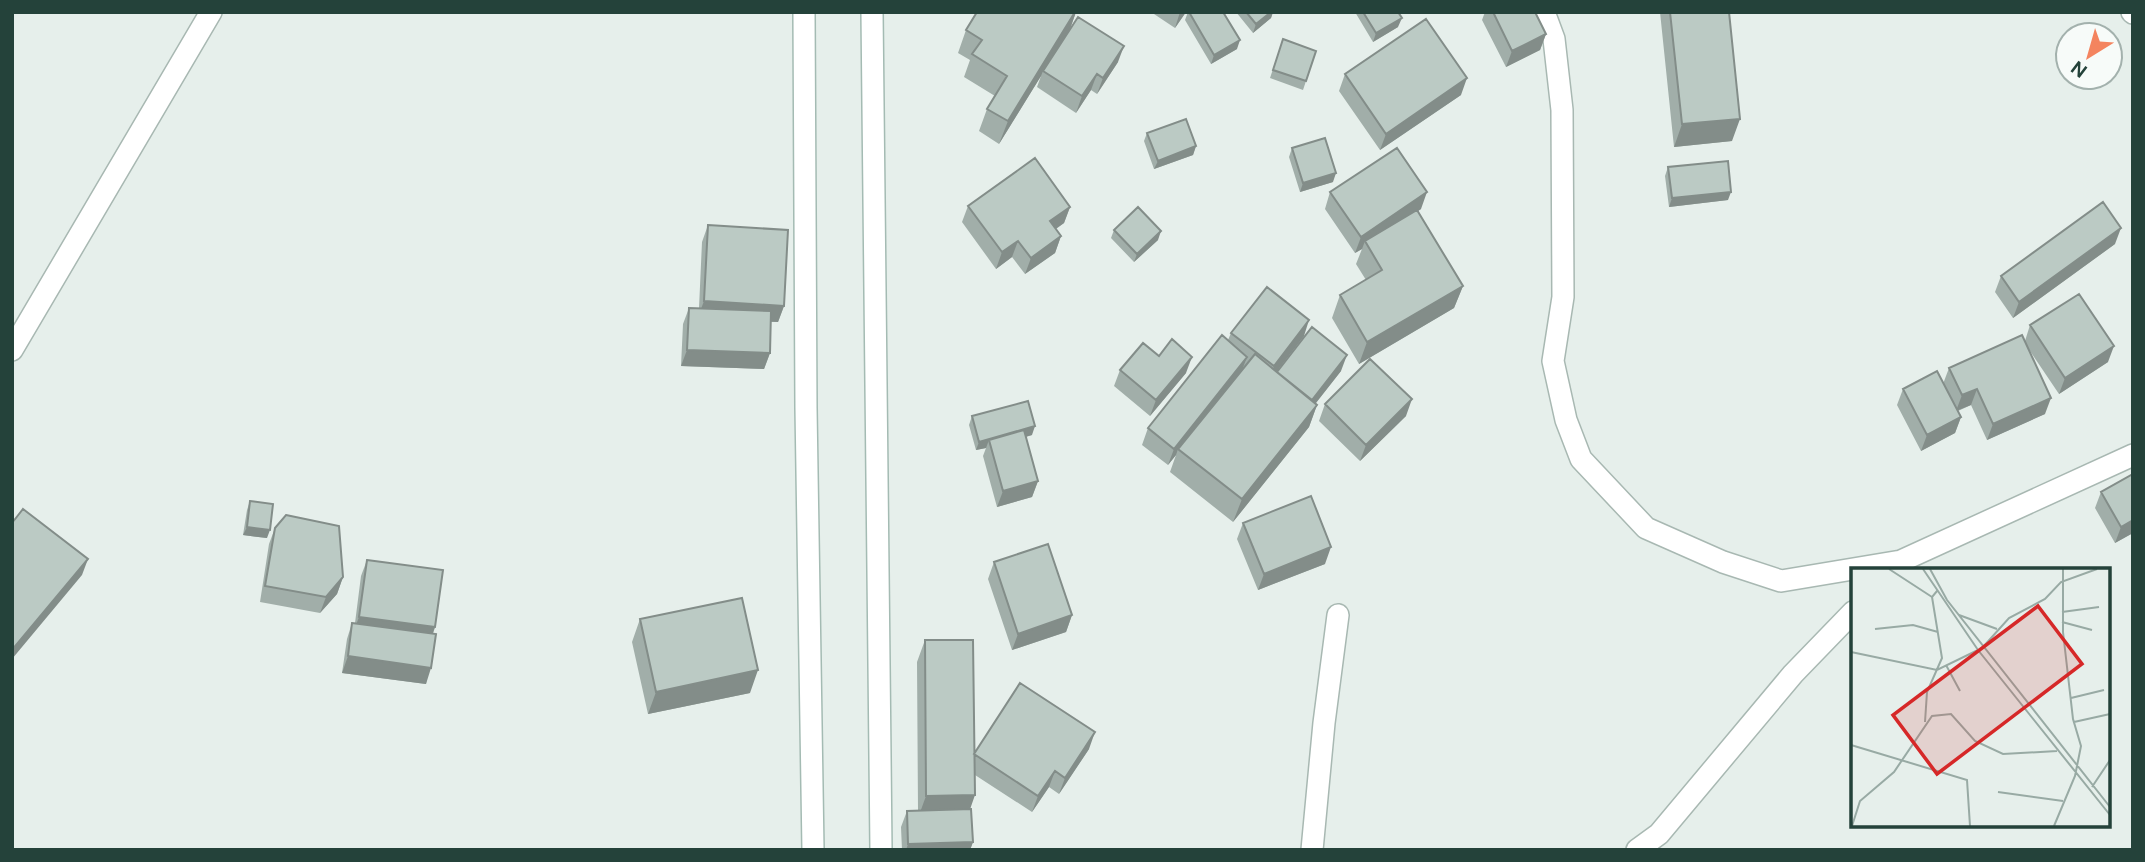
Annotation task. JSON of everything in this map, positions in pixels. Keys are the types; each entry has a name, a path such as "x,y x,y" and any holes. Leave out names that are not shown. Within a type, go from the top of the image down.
{"street":[{"path":"12,350 211,12"},
{"path":"804,12 806,394 813,850"},
{"path":"872,12 881,850"},
{"path":"1544,12 1554,39 1562,110 1563,297 1553,361 1566,420 1581,459 1646,528 1723,562 1782,581 1851,572"},
{"path":"1897,566 2133,455"},
{"path":"1637,850 1659,834 1793,674 1851,613"},
{"path":"1312,850 1338,615"}],"building":[{"path":"977,12 1075,12 1008,121 987,109 1007,76 972,54 982,40 966,30"},
{"path":"1189,12 1223,12 1240,40 1214,55"},
{"path":"1246,12 1271,12 1256,24"},
{"path":"1363,12 1398,12 1402,18 1376,33"},
{"path":"1493,12 1535,12 1546,34 1512,51"},
{"path":"1670,12 1729,12 1740,119 1682,124"},
{"path":"1078,17 1124,46 1103,78 1097,74 1082,96 1043,71"},
{"path":"1426,19 1467,78 1386,134 1345,74"},
{"path":"1283,39 1316,51 1306,81 1273,70"},
{"path":"1186,119 1196,146 1158,161 1147,133"},
{"path":"1325,138 1336,173 1303,183 1292,148"},
{"path":"1397,148 1427,192 1361,237 1330,192"},
{"path":"1035,158 1070,207 1050,221 1061,236 1031,258 1018,241 1002,252 968,206"},
{"path":"1728,161 1731,192 1672,198 1668,167"},
{"path":"2103,202 2121,228 2019,302 2001,276"},
{"path":"1138,207 1161,231 1137,254 1114,230"},
{"path":"1417,210 1463,286 1367,342 1340,295 1382,270 1365,241"},
{"path":"708,225 788,230 784,306 704,301"},
{"path":"1267,287 1309,320 1274,366 1231,333"},
{"path":"2079,294 2114,346 2065,378 2030,325"},
{"path":"689,308 771,311 770,353 687,350"},
{"path":"1312,327 1347,355 1312,400 1277,372"},
{"path":"1222,335 1247,357 1174,449 1148,428"},
{"path":"2022,335 2051,398 1993,424 1977,389 1962,395 1949,368"},
{"path":"1172,339 1192,357 1156,400 1120,370 1143,343 1159,356"},
{"path":"1255,354 1317,405 1242,499 1178,449"},
{"path":"1370,359 1412,399 1366,445 1325,404"},
{"path":"1937,371 1961,417 1927,435 1903,389"},
{"path":"1028,401 1035,426 979,442 972,416"},
{"path":"1024,430 1038,481 1003,491 989,440"},
{"path":"2133,474 2133,520 2121,527 2101,492"},
{"path":"1311,496 1331,547 1264,574 1243,523"},
{"path":"250,501 273,504 270,530 247,527"},
{"path":"23,509 88,559 12,650 12,523"},
{"path":"286,515 339,526 343,577 326,597 265,586 275,528"},
{"path":"1048,544 1072,615 1018,634 994,562"},
{"path":"367,560 443,570 435,627 359,617"},
{"path":"742,598 758,670 656,692 640,619"},
{"path":"352,623 436,634 431,668 348,656"},
{"path":"925,640 973,640 975,795 926,796"},
{"path":"1020,683 1095,732 1065,778 1055,771 1038,796 974,754"},
{"path":"971,809 973,842 908,844 907,811"}]}
